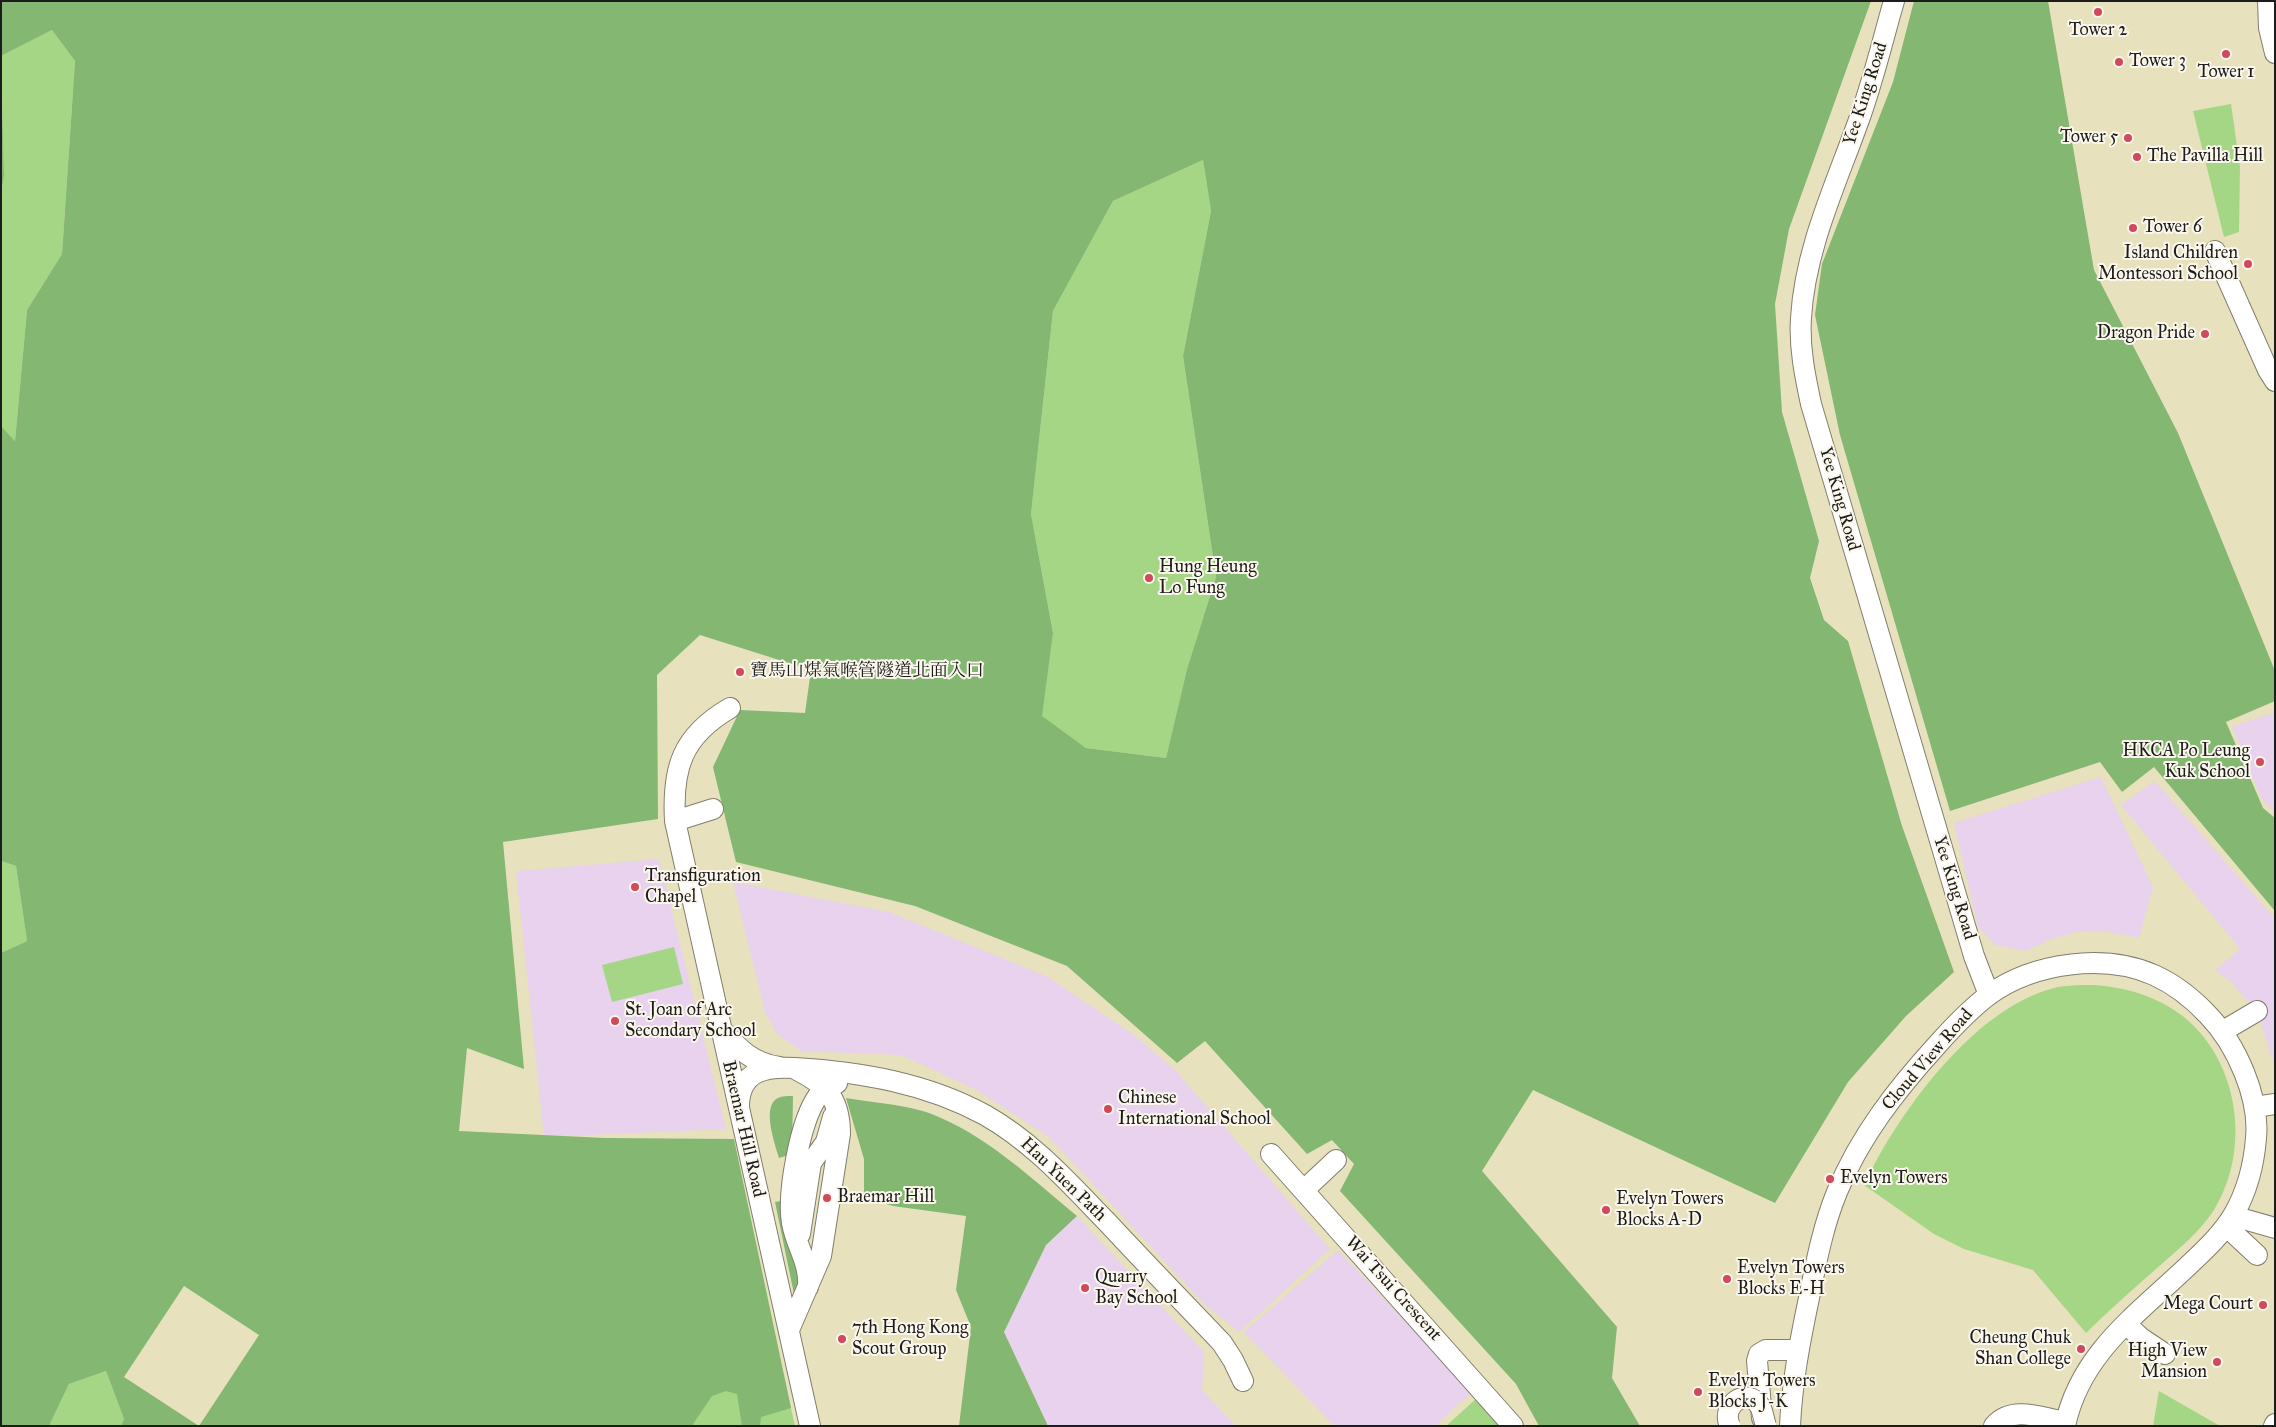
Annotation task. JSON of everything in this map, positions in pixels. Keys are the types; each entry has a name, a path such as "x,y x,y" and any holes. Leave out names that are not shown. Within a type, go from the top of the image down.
{"street":[{"name":"Yee King Road","path":"1894,1 1862,112 1812,253 1802,297 1800,340 1811,404 1956,866 1974,956 1989,994"},
{"path":"2257,1 2269,28 2275,53"},
{"path":"2268,1 2269,28"},
{"path":"2215,251 2268,370 2275,381"},
{"name":"Braemar Hill Road","path":"730,708 708,721 692,738 677,774 675,821 739,1115 810,1426"},
{"path":"675,821 713,809"},
{"name":"Cloud View Road","path":"1790,1426 1791,1390 1817,1259 1844,1177 1883,1109 1903,1083 1966,1014 1989,994 2007,984 2051,967 2099,964 2136,969 2156,976 2187,995 2223,1032 2241,1067 2255,1107 2257,1132 2252,1166 2245,1192 2229,1221 2212,1243 2126,1324 2092,1360 2075,1388 2065,1424"},
{"path":"2223,1032 2257,1011"},
{"name":"Hau Yuen Path","path":"720,1028 748,1056 767,1065 836,1070 876,1076 926,1090 966,1106 1001,1125 1041,1156 1222,1343 1234,1360 1243,1381"},
{"path":"739,1115 739,1093 743,1082 753,1075 788,1068 812,1077 830,1094 840,1123 821,1256 789,1330"},
{"path":"807,1289 806,1262 799,1243 811,1163 826,1142 833,1122 830,1094 836,1084 876,1076"},
{"path":"2255,1107 2275,1104"},
{"name":"Wai Tsui Crescent","path":"1270,1154 1513,1426"},
{"path":"1304,1190 1336,1160"},
{"path":"2229,1221 2275,1228"},
{"path":"2229,1221 2257,1255"},
{"path":"2126,1324 2141,1338 2165,1354"},
{"path":"1762,1424 1757,1361 1759,1354 1766,1350 1798,1350"},
{"path":"1730,1426 1727,1415 1729,1407 1736,1400 1746,1398 1754,1400 1760,1406 1762,1424"},
{"path":"1994,1426 2002,1418 2018,1414 2065,1424"}],"shaded area":[{"name":"HKCA Po Leung Kuk School","path":"2275,712 2275,812 2261,798 2232,727"},
{"path":"2101,777 2153,887 2139,938 2103,931 2077,932 2052,939 2025,951 1995,945 1978,927 1954,823"},
{"path":"2155,781 2275,919 2275,1068 2257,1011 2229,980 2215,970 2240,949 2121,805"},
{"name":"St. Joan of Arc Secondary School","path":"659,859 726,1129 544,1137 516,871"},
{"name":"Chinese International School","path":"733,882 889,912 1046,976 1134,1035 1176,1071 1330,1249 1239,1332 1206,1306 1049,1137 975,1089 901,1055 801,1051 777,1034 765,1012"},
{"name":"Quarry Bay School","path":"1077,1216 1204,1352 1202,1390 1236,1426 1048,1426 1004,1332 1046,1245"},
{"path":"1338,1250 1472,1392 1435,1426 1334,1426 1244,1332"}],"green space":[{"path":"1,1 1871,1 1789,229 1775,304 1782,412 1819,541 1810,578 1824,620 1848,641 1902,826 1954,972 1906,1016 1848,1082 1775,1203 1533,1090 1482,1171 1617,1327 1612,1378 1640,1426 1539,1426 1516,1384 1340,1191 1354,1164 1332,1140 1307,1154 1205,1041 1177,1063 1067,966 915,906 736,862 713,767 740,710 805,713 811,670 700,635 657,675 658,819 503,842 524,1069 467,1048 459,1131 605,1138 734,1139 791,1408 761,1417 760,1426 742,1426 737,1394 726,1391 712,1396 693,1424 695,1426 199,1426 121,1426 124,1419 106,1371 69,1384 49,1426 1,1426 1,953 27,941 16,866 1,861 1,426 15,441 27,310 62,254 75,61 52,30 1,56","holes":["1203,160 1211,211 1183,356 1216,577 1187,669 1166,758 1086,748 1042,716 1053,633 1031,514 1053,311 1113,201","184,1286 259,1335 199,1426 124,1377"]},
{"path":"1914,1 2048,1 2094,270 2178,433 2275,671 2275,701 2226,722 2263,808 2275,818 2275,911 2154,767 2122,792 2100,762 1950,811 1840,435 1815,315 1822,264 1893,82"},
{"path":"52,30 75,61 62,254 27,310 15,441 1,426 1,194 4,176 1,56"},
{"path":"1,60 4,176 1,194"},
{"path":"2231,104 2240,167 2239,232 2224,237 2193,111"},
{"path":"1203,160 1211,211 1183,356 1216,577 1187,669 1166,758 1086,748 1041,716 1053,633 1031,514 1053,311 1113,201"},
{"path":"1,861 16,866 27,941 1,953"},
{"path":"674,947 683,984 612,1002 602,965"},
{"path":"2093,985 2129,990 2163,1003 2184,1017 2203,1036 2218,1058 2228,1082 2234,1108 2236,1135 2233,1161 2226,1186 2208,1218 2187,1241 2086,1333 2033,1270 1964,1249 1934,1234 1864,1185 1896,1128 1916,1099 1939,1070 1964,1044 1991,1021 2018,1002 2053,988"},
{"path":"793,1096 792,1154 779,1158 772,1135 770,1109 773,1102 778,1098"},
{"path":"846,1098 910,1108 929,1113 950,1122 1007,1158 1077,1216 1046,1245 1004,1332 1048,1426 959,1426 971,1327 956,1290 966,1216 893,1206 864,1197 864,1159"},
{"path":"786,1200 802,1280 795,1299 775,1202"},
{"path":"779,1355 795,1426 667,1426 640,1388"},
{"path":"106,1371 124,1419 121,1426 49,1426 69,1384"},
{"path":"2159,1391 2220,1426 2153,1426"},
{"path":"1477,1398 1500,1426 1446,1426"}],"place":[{"name":"Tower 2","path":"2098,12"},
{"name":"Tower 1","path":"2226,54"},
{"name":"Tower 3","path":"2119,62"},
{"name":"Tower 5","path":"2128,138"},
{"name":"The Pavilla Hill","path":"2137,157"},
{"name":"Tower 6","path":"2133,228"},
{"name":"Island Children Montessori School","path":"2248,264"},
{"name":"Dragon Pride","path":"2205,334"},
{"name":"Hung Heung Lo Fung","path":"1149,578"},
{"name":"寶馬山煤氣喉管隧道北面入口","path":"740,672"},
{"name":"HKCA Po Leung Kuk School","path":"2260,762"},
{"name":"Transfiguration Chapel","path":"635,887"},
{"name":"St. Joan of Arc Secondary School","path":"615,1021"},
{"name":"Chinese International School","path":"1108,1109"},
{"name":"Evelyn Towers","path":"1830,1179"},
{"name":"Braemar Hill","path":"827,1198"},
{"name":"Evelyn Towers Blocks A-D","path":"1606,1210"},
{"name":"Evelyn Towers Blocks E-H","path":"1727,1279"},
{"name":"Quarry Bay School","path":"1085,1288"},
{"name":"Mega Court","path":"2263,1305"},
{"name":"7th Hong Kong Scout Group","path":"842,1339"},
{"name":"Cheung Chuk Shan College","path":"2081,1349"},
{"name":"High View Mansion","path":"2217,1362"},
{"name":"Evelyn Towers Blocks J-K","path":"1698,1392"}]}
